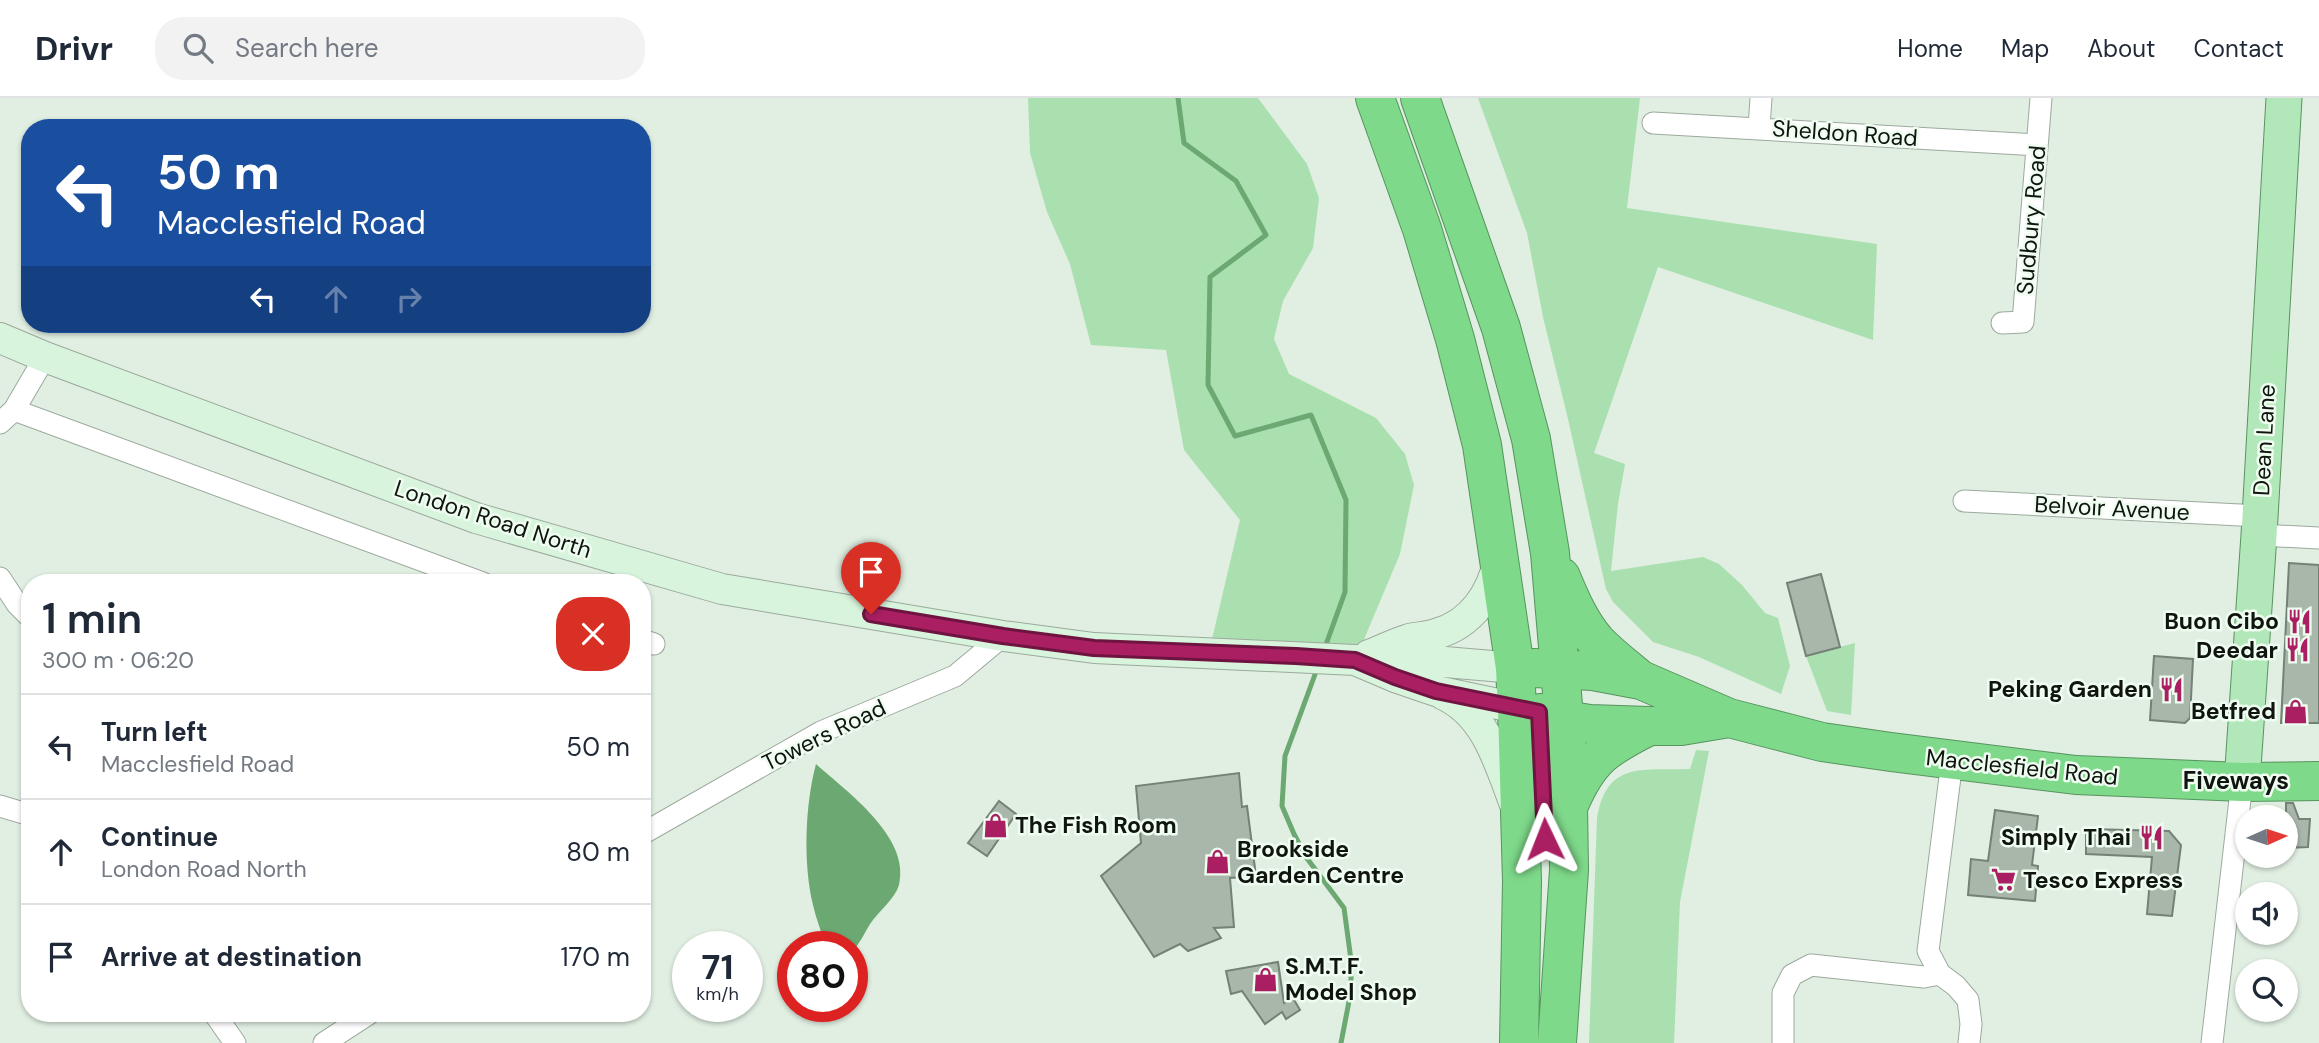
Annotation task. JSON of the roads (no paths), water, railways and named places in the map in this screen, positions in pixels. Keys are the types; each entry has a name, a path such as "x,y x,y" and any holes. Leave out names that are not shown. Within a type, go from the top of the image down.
{"highway":[{"path":"1376,98 1422,229 1455,339 1482,445 1499,558 1540,691 1568,806 1569,870 1557,1043"},
{"path":"1420,98 1501,328 1531,439 1550,553 1540,691 1521,822 1519,1043"},
{"path":"1483,276 1497,416 1530,593 1540,691 1545,839 1543,915 1540,961 1528,1043"},
{"path":"1550,553 1572,603 1590,633 1641,680"},
{"name":"Macclesfield Road","path":"1540,691 1593,671 1641,680 1720,720 1822,742 2076,775 2242,782 2319,781"},
{"path":"1540,691 1684,711 1720,720"},
{"name":"Macclesfield Road","path":"1540,691 1591,724 1681,726 1720,720"},
{"path":"1568,806 1578,784 1596,758 1620,741 1650,726"}],"main road":[{"name":"Dean Lane","path":"2242,782 2284,98"},
{"name":"London Road North","path":"0,338 476,518 722,589 1003,636 1094,648 1354,658"},
{"path":"1354,658 1410,639 1436,634 1462,621 1483,600 1491,585 1499,558"},
{"name":"Macclesfield Road","path":"1354,658 1540,691"},
{"name":"Macclesfield Road","path":"1354,658 1395,677 1436,691 1540,691"},
{"path":"1436,691 1457,700 1472,714 1495,752 1521,822"}],"street":[{"path":"1759,128 1761,98"},
{"name":"Sudbury Road","path":"2003,323 2023,322 2041,98"},
{"name":"Sheldon Road","path":"1653,123 2037,145"},
{"path":"45,357 7,416 457,574"},
{"name":"Belvoir Avenue","path":"1964,501 2259,525 2319,538"},
{"path":"0,578 21,608"},
{"name":"Towers Road","path":"651,829 821,732 955,676 1003,636"},
{"path":"1952,761 1928,951 1940,974 1968,1000 1971,1024 1969,1043"},
{"path":"2212,1043 2242,782"},
{"path":"0,807 21,813"},
{"path":"1783,1043 1783,993 1792,975 1811,965 1924,977 1940,974"},
{"path":"220,1022 235,1043"},
{"path":"324,1043 356,1022"}],"waterway":[{"path":"1178,98 1184,143 1236,181 1266,235 1210,277 1208,385 1235,436 1311,415 1346,500 1345,592 1324,650"},
{"path":"1317,669 1285,756 1282,806 1306,857 1344,908 1351,960 1351,991 1341,1043"}],"place":[{"name":"Buon Cibo","path":"2299,621"},
{"name":"Deedar","path":"2298,650"},
{"name":"Peking Garden","path":"2172,689"},
{"name":"Betfred","path":"2296,711"},
{"name":"The Fish Room","path":"995,825"},
{"name":"Simply Thai","path":"2151,837"},
{"name":"Brookside Garden Centre","path":"1217,862"},
{"name":"Tesco Express","path":"2003,880"},
{"name":"S.M.T.F. Model Shop","path":"1265,979"}],"district":[{"name":"Fiveways","path":"2236,780"}]}
